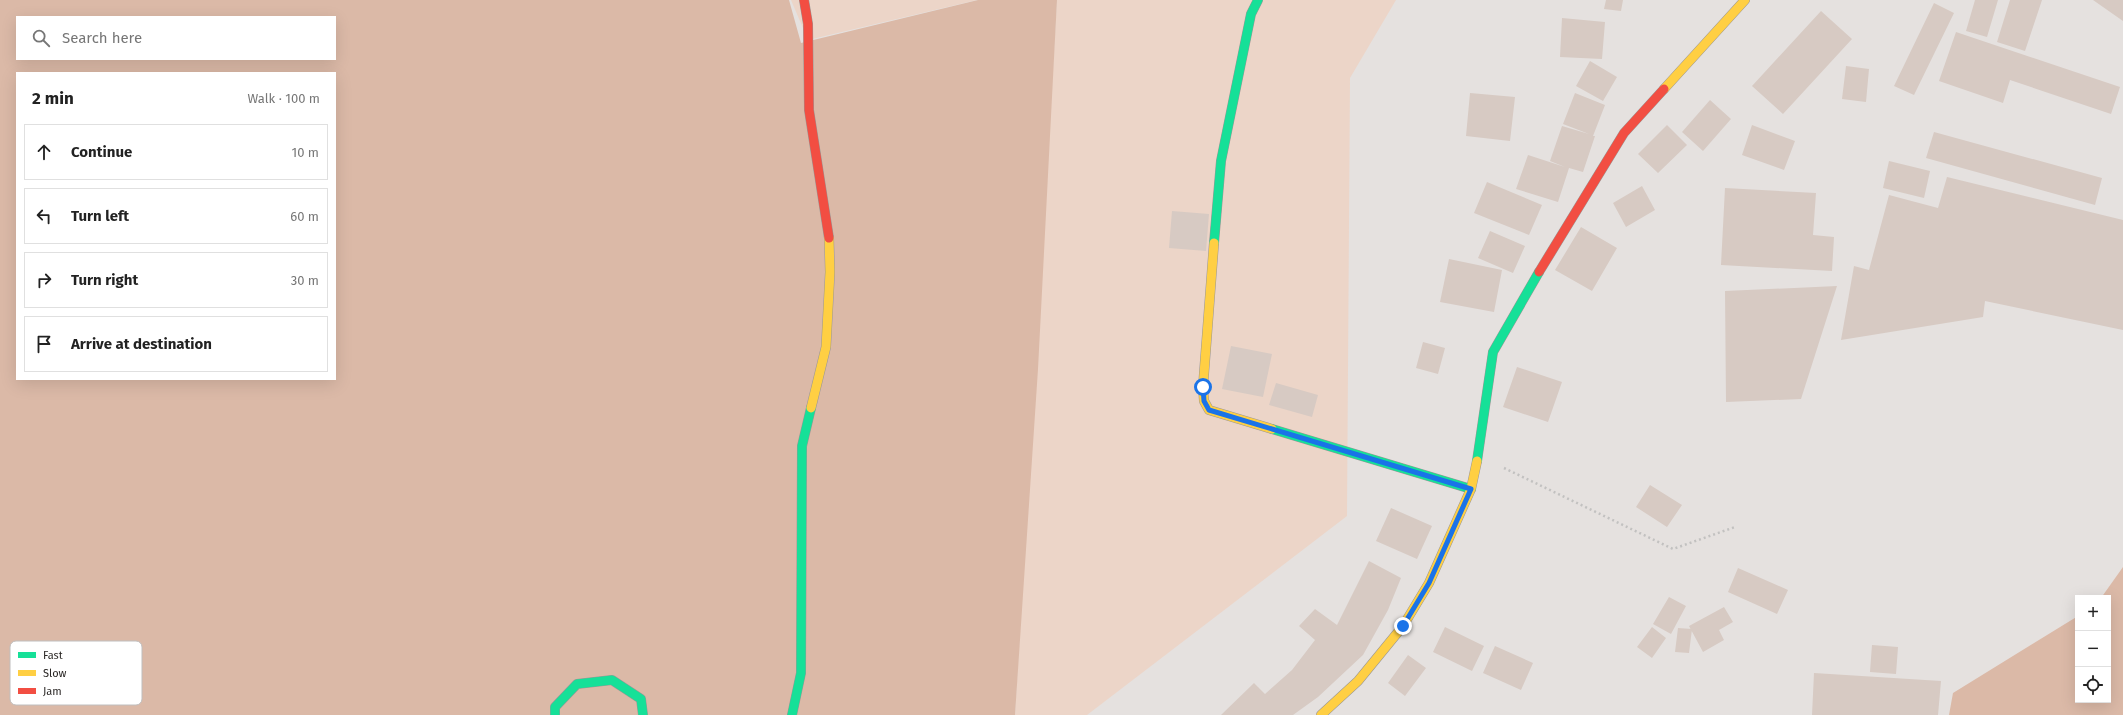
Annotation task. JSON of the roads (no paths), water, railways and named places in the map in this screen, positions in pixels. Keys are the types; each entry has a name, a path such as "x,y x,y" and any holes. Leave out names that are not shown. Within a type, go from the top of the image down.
{"street":[{"path":"792,715 801,673 802,446 826,347 830,272 829,229 809,110 808,24 804,0"},
{"path":"1258,0 1251,14 1221,161 1203,387 1204,401 1209,410 1471,489"},
{"path":"1321,715 1358,680 1403,626 1429,583 1471,489 1478,456 1492,352 1543,265 1624,133 1745,0"},
{"path":"555,715 555,707 577,684 612,680 640,699 643,715"}]}
